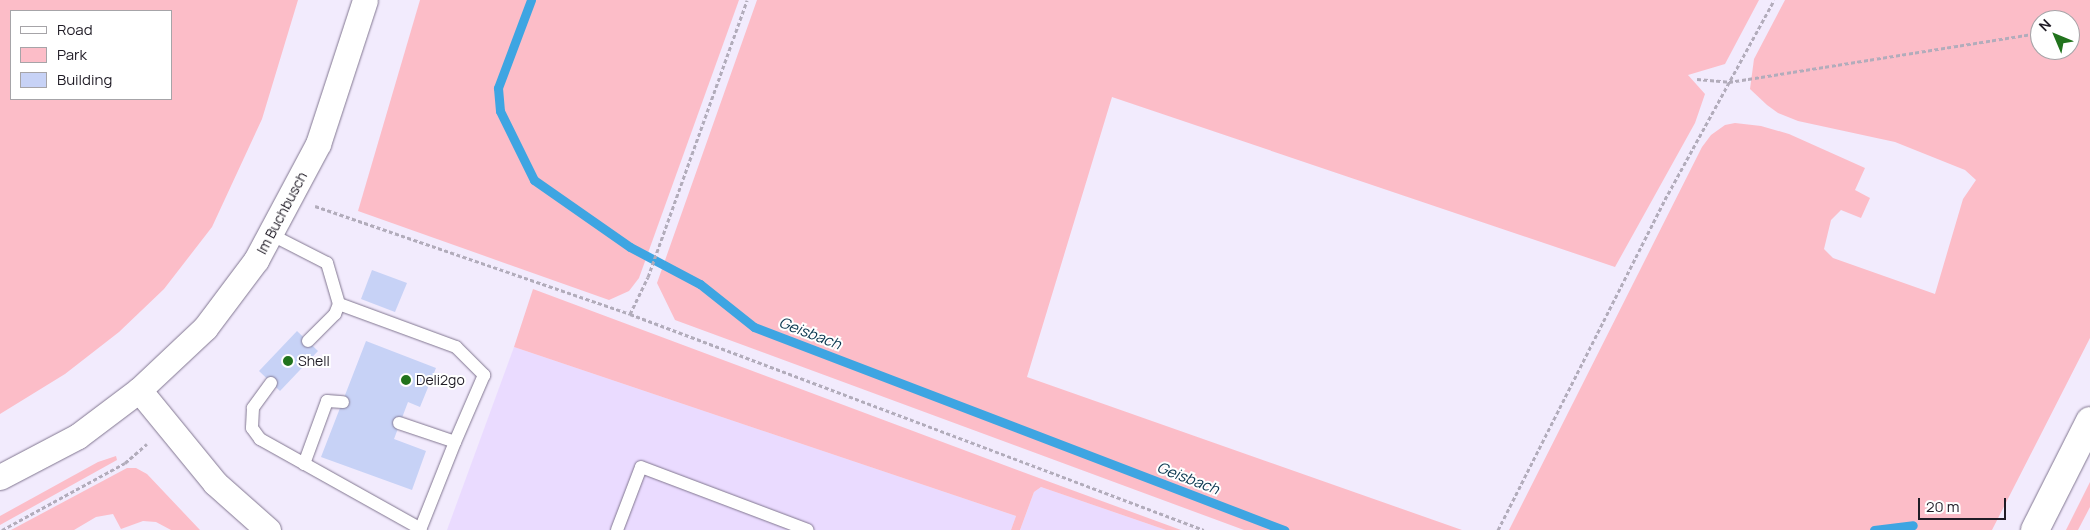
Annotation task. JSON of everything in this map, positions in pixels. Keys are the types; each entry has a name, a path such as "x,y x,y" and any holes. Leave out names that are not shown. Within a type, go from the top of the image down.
{"highway":[{"path":"2036,530 2090,421"}],"street":[{"name":"Im Buchbusch","path":"0,477 78,436 139,390 205,328 256,260 318,144 365,0"},
{"path":"139,390 214,483 268,530"}],"lane":[{"path":"270,234 327,263 339,304 335,314 308,341"},
{"path":"271,383 253,408 252,428 260,439 421,529 484,375 456,347 339,304"},
{"path":"304,464 328,401 343,402"},
{"path":"399,423 455,442"},
{"path":"617,530 641,467 808,530"}],"path":[{"path":"630,314 648,277 747,0"},
{"path":"1498,530 1668,194 1774,0"},
{"path":"1697,79 1729,82 2030,35"},
{"path":"290,198 630,314 1204,530"},
{"path":"2,530 125,463 168,426"}],"shaded area":[{"path":"514,347 1016,516 1011,530 447,530"},
{"path":"1041,487 1166,530 1020,530 1034,492"}],"green space":[{"path":"0,0 298,0 262,119 212,227 164,289 119,332 65,374 0,414"},
{"path":"420,0 739,0 639,278 629,291 609,300 358,211"},
{"path":"757,0 1759,0 1725,64 1688,75 1705,94 1695,123 1615,267 1112,97 1027,377 1462,530 1244,530 675,320 657,283"},
{"path":"1785,0 2090,0 2090,338 1992,530 1509,530 1702,147 1711,135 1725,125 1735,123 1761,126 1789,134 1865,168 1855,190 1870,198 1861,218 1841,210 1831,220 1824,249 1833,258 1935,294 1963,199 1976,180 1965,170 1895,142 1798,121 1778,113 1750,89 1754,59"},
{"path":"533,289 1181,530 1166,530 1041,487 1034,492 1020,530 1011,530 1016,516 514,347"},
{"path":"116,456 117,460 0,525 0,516 98,462"},
{"path":"127,468 136,468 147,474 200,530 171,530 156,522 143,521 121,529 113,514 96,517 74,530 11,530"},
{"path":"2090,482 2090,507 2078,530 2066,530"}],"building":[{"path":"372,270 407,283 395,312 361,299"},
{"name":"Shell","path":"297,331 318,351 280,391 259,371"},
{"name":"Shell","path":"366,341 436,368 420,407 408,402 394,439 426,451 412,490 321,457"}],"waterway":[{"name":"Geisbach","path":"531,0 498,88 500,111 534,180 630,247 700,284 754,327 1284,530"},
{"path":"1874,530 1913,525"}],"place":[{"name":"Shell","path":"288,361"},
{"name":"Deli2go","path":"406,380"}]}
